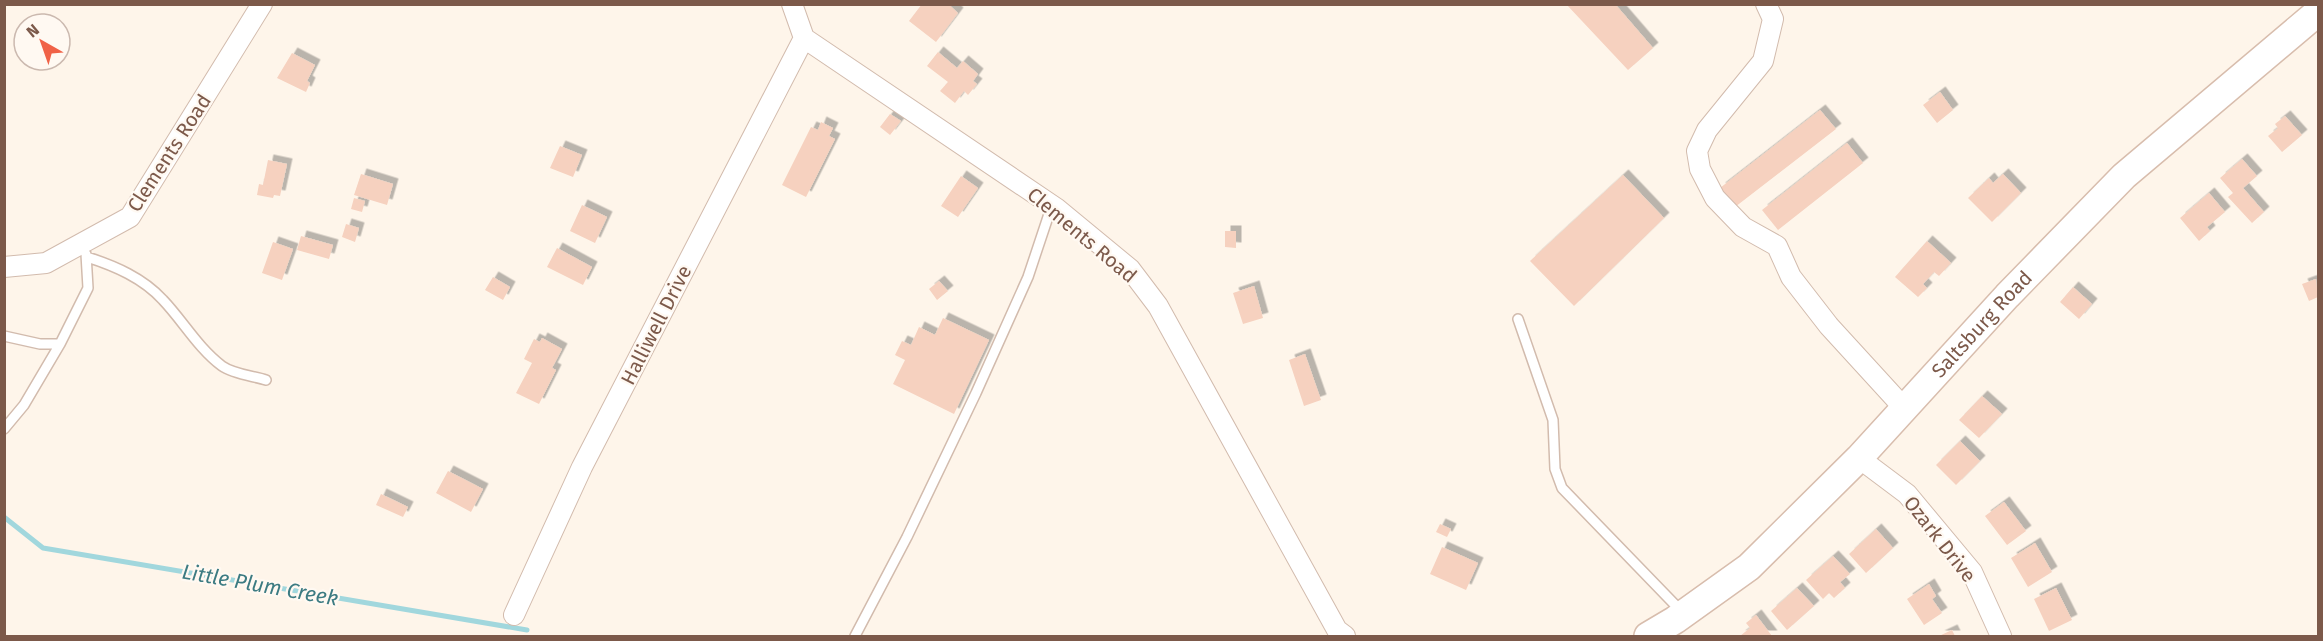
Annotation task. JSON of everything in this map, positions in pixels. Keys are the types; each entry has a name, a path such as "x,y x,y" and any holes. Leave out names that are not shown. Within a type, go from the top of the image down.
{"main road":[{"name":"Saltsburg Road","path":"1648,636 1684,614 1749,567 1859,458 2007,296 2124,176 2319,12"}],"street":[{"name":"Clements Road","path":"4,267 46,263 85,250 130,217 262,4"},
{"path":"792,4 804,38"},
{"path":"1766,4 1773,19 1763,61 1707,130 1697,152 1700,169 1715,198 1743,226 1777,246 1791,277 1829,327 1904,408"},
{"name":"Clements Road","path":"804,38 1052,205 1130,269 1158,306 1337,630 1345,636"},
{"name":"Halliwell Drive","path":"514,615 582,467 804,38"},
{"name":"Ozark Drive","path":"1859,458 1907,494 1972,572 2001,636"}],"lane":[{"path":"855,636 907,537 976,393 1028,277 1052,205"},
{"path":"4,429 24,405 60,344 88,288 85,250"},
{"path":"85,250 136,279 162,299 205,351 224,368 266,380"},
{"path":"1518,320 1553,420 1555,469 1562,488 1684,614"},
{"path":"4,336 40,344 60,344"}],"building":[{"path":"922,4 948,4 958,13 936,42 909,21"},
{"path":"1566,4 1615,4 1653,48 1628,70"},
{"path":"938,52 957,68 963,61 978,74 973,81 977,84 968,95 964,91 955,103 940,91 948,82 927,66"},
{"path":"292,53 315,65 307,81 310,83 306,92 277,78"},
{"path":"1940,92 1953,110 1937,123 1923,105"},
{"path":"1820,110 1836,129 1735,207 1720,188"},
{"path":"890,114 901,121 890,135 880,127"},
{"path":"2285,116 2302,135 2282,152 2268,136 2278,128 2275,124"},
{"path":"821,122 833,128 829,136 835,139 806,197 782,185 811,127 818,130"},
{"path":"1847,143 1863,163 1778,230 1762,210"},
{"path":"560,146 582,155 573,177 550,168"},
{"path":"2242,159 2257,176 2243,188 2264,212 2252,223 2228,197 2233,193 2220,178"},
{"path":"268,160 287,164 280,196 274,195 273,198 257,195 259,184 263,185"},
{"path":"361,174 393,184 387,205 354,195"},
{"path":"2003,174 2021,193 1992,222 1968,198 1989,178 1993,183"},
{"path":"1623,175 1664,218 1574,306 1530,261"},
{"path":"961,176 978,188 958,217 941,206"},
{"path":"2209,193 2225,212 2207,227 2210,231 2199,241 2180,218"},
{"path":"354,198 365,201 362,212 351,209"},
{"path":"582,205 607,217 595,243 570,231"},
{"path":"346,224 359,228 355,242 342,237"},
{"path":"1225,231 1236,231 1236,248 1225,247"},
{"path":"301,236 333,245 329,259 297,250"},
{"path":"1927,241 1951,263 1939,276 1934,272 1923,284 1927,288 1918,297 1895,277"},
{"path":"273,242 293,249 282,280 262,273"},
{"path":"557,248 592,267 583,285 547,267"},
{"path":"493,277 510,287 503,300 485,290"},
{"path":"2316,279 2318,297 2309,301 2302,284"},
{"path":"939,281 948,291 937,300 929,289"},
{"path":"1254,286 1263,318 1243,324 1233,293"},
{"path":"2073,287 2092,304 2079,319 2060,302"},
{"path":"943,318 989,340 954,414 893,384 905,360 895,355 902,341 911,345 919,327 935,335"},
{"path":"542,338 562,349 552,368 556,370 539,404 516,393 532,363 524,359 534,339 540,342"},
{"path":"1305,354 1321,400 1304,406 1289,360"},
{"path":"1982,396 2002,414 1979,438 1959,420"},
{"path":"1960,441 1980,461 1956,485 1936,465"},
{"path":"448,471 483,489 471,512 436,493"},
{"path":"381,494 408,507 403,517 376,505"},
{"path":"2004,502 2026,531 2007,545 1985,516"},
{"path":"1440,524 1451,529 1447,537 1436,532"},
{"path":"1876,529 1893,548 1866,573 1849,554"},
{"path":"2035,543 2052,572 2028,587 2011,558"},
{"path":"1442,547 1478,563 1466,590 1430,574"},
{"path":"1833,556 1850,574 1840,582 1845,588 1834,598 1829,593 1823,599 1806,580"},
{"path":"1929,584 1936,596 1932,599 1942,613 1924,625 1907,599"},
{"path":"1797,588 1814,606 1787,630 1771,611"},
{"path":"2056,588 2072,620 2049,631 2034,599"},
{"path":"1756,615 1772,636 1740,636 1750,628 1746,623"},
{"path":"1952,630 1955,636 1939,636"}],"waterway":[{"name":"Little Plum Creek","path":"4,517 43,548 527,630"}]}
